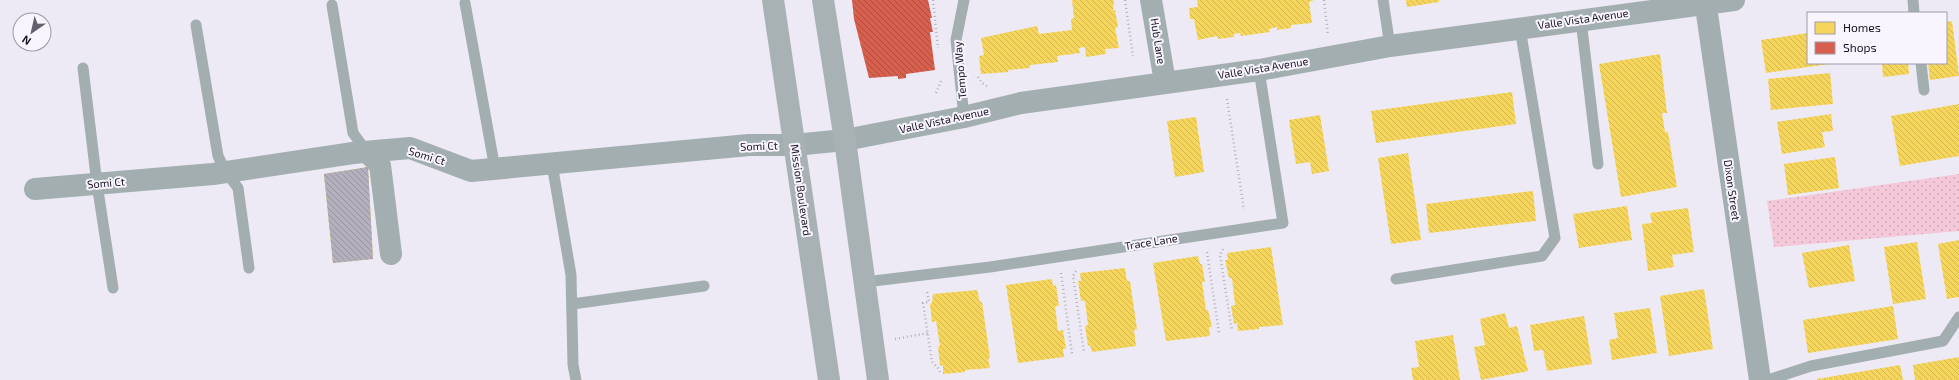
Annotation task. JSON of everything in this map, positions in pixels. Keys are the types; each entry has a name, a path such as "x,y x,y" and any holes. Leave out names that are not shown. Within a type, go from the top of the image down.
{"main road":[{"name":"Mission Boulevard","path":"773,0 829,380"},
{"path":"823,0 845,140 878,380"}],"street":[{"name":"Hub Lane","path":"1151,0 1165,82"},
{"name":"Valle Vista Avenue","path":"794,145 845,140 964,117 1021,103 1259,70 1390,46 1705,2 1734,0"},
{"name":"Dixon Street","path":"1705,2 1760,380"},
{"name":"Somi Ct","path":"35,189 226,172 367,152 410,148 471,171 749,145 794,145"},
{"path":"367,152 380,165 391,254"}],"lane":[{"name":"Tempo Way","path":"964,0 956,40 964,117"},
{"path":"1383,0 1390,46"},
{"path":"1913,0 1914,12"},
{"path":"465,2 495,169"},
{"path":"332,5 353,133 367,152"},
{"path":"1581,20 1598,164"},
{"path":"196,25 218,156 226,172 238,188 249,268"},
{"path":"1396,279 1542,256 1555,238 1520,28"},
{"path":"1921,64 1924,90"},
{"path":"83,68 96,184 113,288"},
{"name":"Trace Lane","path":"865,282 990,267 1283,222 1259,70"},
{"path":"552,164 571,275 573,365 576,380"},
{"path":"572,304 704,286"},
{"path":"1768,380 1811,366 1943,341 1959,316"}],"path":[{"path":"1125,0 1133,56"},
{"path":"1324,0 1329,38"},
{"path":"1227,99 1244,210"},
{"path":"1227,244 1220,255 1232,331"},
{"path":"1206,247 1219,333"},
{"path":"1080,266 1073,276 1084,352"},
{"path":"1060,268 1072,354"},
{"path":"926,288 929,302 923,303 932,362 939,369 940,373"},
{"path":"895,339 928,333"}],"shaded area":[{"path":"1959,174 1959,231 1774,247 1767,201"}],"building: Homes":[{"path":"1072,0 1114,0 1113,11 1115,10 1118,27 1115,28 1119,48 1105,49 1106,54 1086,57 1085,47 1079,48 1080,53 1057,56 1058,62 1030,65 1030,68 1008,70 1008,72 981,74 979,56 984,55 981,38 1037,26 1039,34 1072,30 1071,19 1074,18"},
{"path":"1197,0 1314,0 1309,2 1312,23 1291,25 1291,28 1277,30 1277,27 1269,29 1270,32 1241,36 1240,33 1234,34 1234,37 1218,39 1217,36 1198,40 1194,19 1190,19 1189,8 1198,7"},
{"path":"1406,0 1439,0 1439,2 1407,7"},
{"path":"1952,21 1959,76 1930,80 1928,64 1947,64 1947,22"},
{"path":"1807,33 1807,64 1829,64 1766,73 1761,40"},
{"path":"1660,54 1667,113 1662,113 1665,132 1668,132 1677,187 1621,197 1599,64"},
{"path":"1882,64 1908,64 1909,74 1883,77"},
{"path":"1830,73 1833,104 1771,110 1768,79"},
{"path":"1512,92 1516,124 1376,143 1371,111"},
{"path":"1959,104 1959,156 1900,166 1891,116"},
{"path":"1831,114 1833,131 1822,132 1825,147 1782,154 1777,122"},
{"path":"1320,115 1329,171 1312,174 1310,162 1296,164 1289,120"},
{"path":"1196,117 1204,172 1175,177 1167,121"},
{"path":"1408,153 1421,240 1391,244 1378,158"},
{"path":"1835,157 1839,188 1788,195 1784,164"},
{"path":"368,167 373,259 333,263 324,174"},
{"path":"1533,191 1536,221 1429,233 1426,204"},
{"path":"1627,206 1632,240 1579,248 1573,214"},
{"path":"1688,208 1694,252 1672,255 1674,267 1648,271 1642,224 1652,223 1650,213"},
{"path":"1959,240 1959,297 1947,299 1938,244"},
{"path":"1917,242 1926,299 1893,304 1884,247"},
{"path":"1849,245 1855,281 1809,288 1802,253"},
{"path":"1271,247 1283,325 1238,331 1237,323 1234,324 1231,306 1235,305 1232,278 1229,278 1225,260 1228,260 1227,253"},
{"path":"1198,256 1200,264 1202,264 1205,282 1202,282 1206,310 1208,310 1212,327 1209,327 1210,336 1166,341 1153,263"},
{"path":"1125,268 1127,281 1130,281 1137,329 1134,330 1136,346 1092,352 1090,345 1088,346 1085,326 1088,325 1085,301 1081,301 1078,281 1081,281 1080,273"},
{"path":"1052,279 1053,286 1056,285 1059,306 1055,306 1058,331 1063,330 1066,349 1063,349 1064,357 1018,363 1006,285"},
{"path":"1704,289 1713,349 1669,356 1660,296"},
{"path":"977,290 980,302 982,302 990,358 988,359 990,368 943,374 943,366 940,365 938,347 940,346 936,321 932,322 930,304 932,303 933,294"},
{"path":"1893,306 1898,339 1808,353 1803,320"},
{"path":"1650,308 1657,353 1612,360 1609,340 1618,338 1614,313"},
{"path":"1505,313 1509,328 1517,326 1528,371 1481,380 1474,347 1485,345 1480,319"},
{"path":"1584,316 1592,364 1547,371 1543,350 1534,351 1530,325"},
{"path":"1453,335 1460,380 1413,380 1411,368 1419,367 1415,341"},
{"path":"1959,357 1959,380 1915,380 1913,365"},
{"path":"1900,365 1903,380 1817,380 1817,379"}],"building: Shops":[{"path":"852,0 928,0 932,18 930,18 933,32 930,32 935,70 906,74 906,78 898,79 898,76 869,78 854,19"}],"building: Other":[{"path":"368,167 373,259 333,263 324,174"}]}
